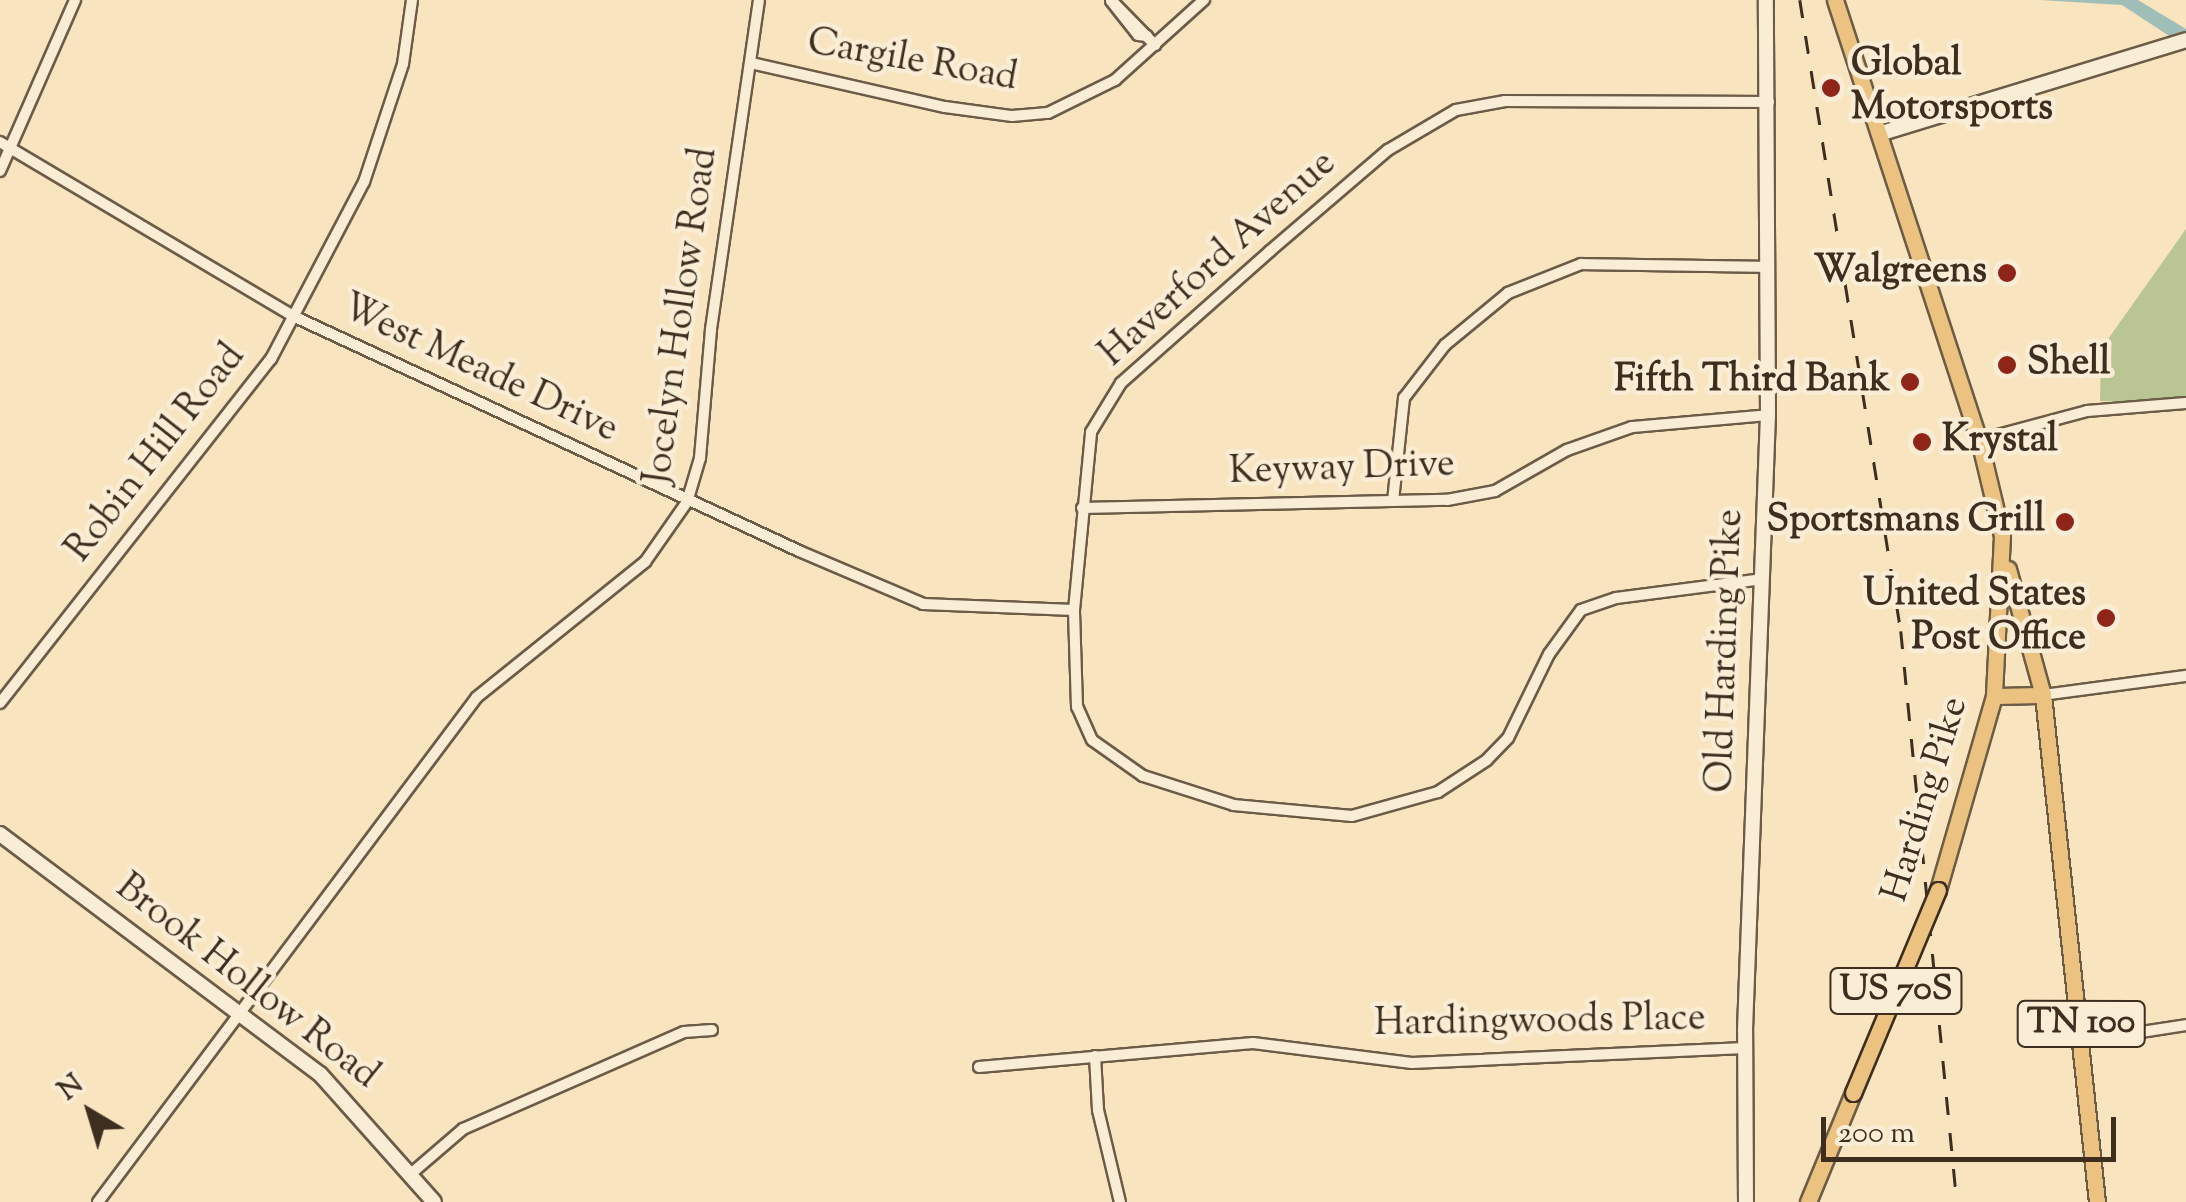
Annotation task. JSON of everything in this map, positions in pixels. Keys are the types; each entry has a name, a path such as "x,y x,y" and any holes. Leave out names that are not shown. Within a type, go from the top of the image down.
{"main road":[{"name":"Harding Pike","path":"1808,1202 1938,890 1994,696 2002,550 1978,440 1835,0"},
{"name":"TN 100","path":"2002,550 2043,695 2098,1202"},
{"path":"1994,696 2043,695"}],"street":[{"path":"0,171 5,144 74,0"},
{"name":"Robin Hill Road","path":"0,703 234,413 292,316 364,182 403,64 412,0"},
{"name":"Jocelyn Hollow Road","path":"98,1202 477,696 645,562 688,502 700,458 706,366 759,0"},
{"name":"Cargile Road","path":"751,64 1012,116 1070,108 1204,0"},
{"name":"Old Harding Pike","path":"1746,1202 1745,1048 1768,416 1770,102 1766,0"},
{"path":"1112,2 1151,40"},
{"path":"1879,134 2186,40"},
{"name":"Haverford Avenue","path":"1763,579 1616,598 1581,610 1549,654 1508,738 1488,759 1438,792 1352,816 1234,805 1115,762 1092,740 1077,707 1074,610 1091,432 1121,383 1425,124 1504,101 1770,102"},
{"name":"West Meade Drive","path":"5,144 292,316 688,502 924,604 1074,610"},
{"path":"1393,501 1404,398 1445,345 1508,293 1581,264 1769,267"},
{"path":"1978,440 2086,411 2186,403"},
{"name":"Keyway Drive","path":"1082,508 1393,501 1495,490 1567,450 1632,427 1768,416"},
{"path":"2043,695 2186,676"},
{"name":"Brook Hollow Road","path":"0,834 239,1010 354,1105 434,1202"},
{"path":"2083,1041 2186,1026"},
{"path":"413,1172 463,1129 684,1032 712,1030"},
{"name":"Hardingwoods Place","path":"979,1067 1253,1043 1412,1063 1745,1048"},
{"path":"1095,1056 1098,1110 1120,1202"}],"green space":[{"path":"2186,229 2186,403 2100,401 2101,349"}],"water":[{"path":"2040,0 2138,0 2186,29 2186,47 2122,5"}],"railway":[{"path":"1800,0 1901,631 1957,1202"}],"place":[{"name":"Global Motorsports","path":"1831,88"},
{"name":"Walgreens","path":"2007,273"},
{"name":"Shell","path":"2007,365"},
{"name":"Fifth Third Bank","path":"1910,382"},
{"name":"Krystal","path":"1922,442"},
{"name":"Sportsmans Grill","path":"2065,522"},
{"name":"United States Post Office","path":"2106,618"}]}
